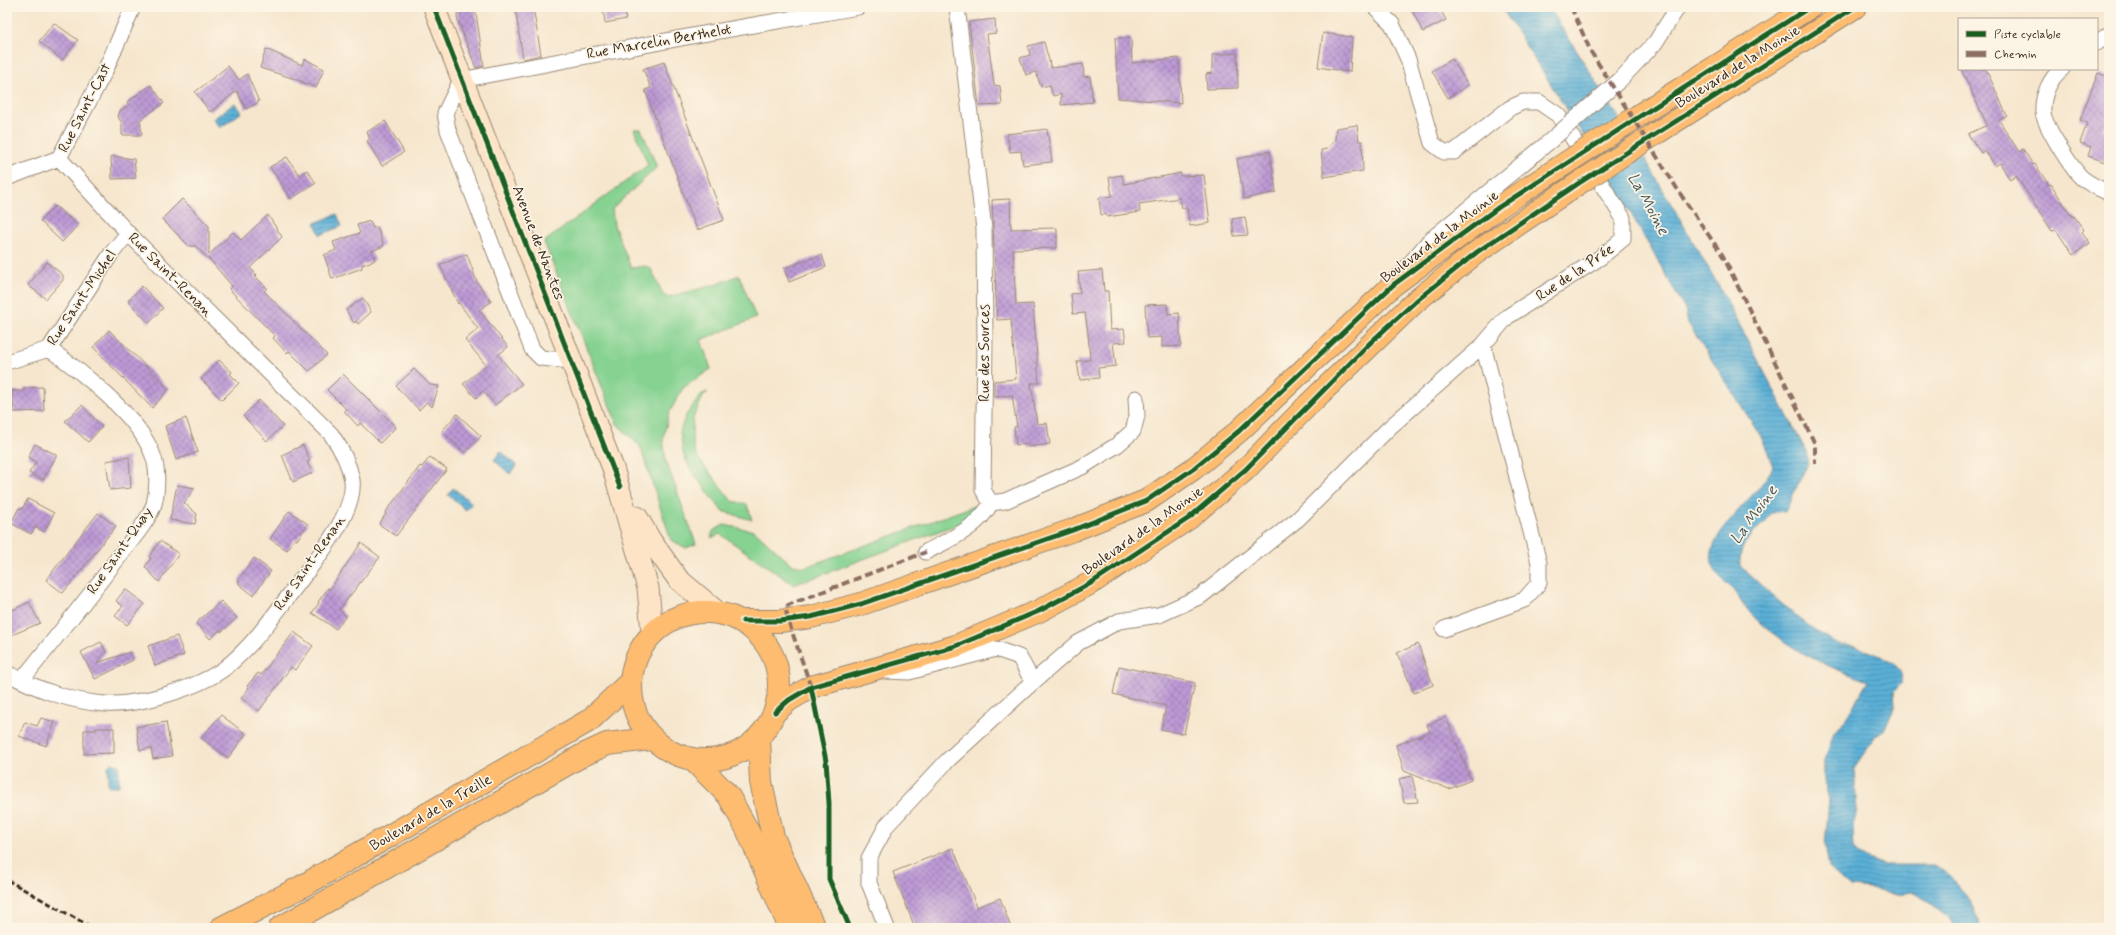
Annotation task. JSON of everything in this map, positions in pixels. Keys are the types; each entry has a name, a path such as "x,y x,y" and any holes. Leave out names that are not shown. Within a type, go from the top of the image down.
{"main road":[{"name":"Avenue de Nantes","path":"434,7 461,80 620,487 648,588 652,632"},
{"name":"Boulevard de la Moinie","path":"744,621 780,621 811,617 861,604 1073,530 1146,501 1193,469 1239,431 1393,285 1499,207 1641,114 1810,7"},
{"name":"Boulevard de la Moinie","path":"775,712 789,700 811,687 956,646 1039,611 1091,583 1189,518 1246,470 1314,399 1416,301 1477,252 1578,183 1855,7"},
{"name":"Avenue de Nantes","path":"620,487 651,541 678,579 716,611"},
{"path":"694,761 719,758 740,750 759,738 775,712 780,686 776,661 763,638 744,621 716,611 696,614 669,621 652,632 643,644 635,663 630,682 634,713 651,739 667,751 694,761 728,795 747,829 790,928"},
{"name":"Boulevard de la Treille","path":"223,927 301,887 590,720 630,682"},
{"path":"759,738 761,782 773,837 814,928"},
{"name":"Boulevard de la Treille","path":"280,928 584,755 607,744 651,739"}],"street":[{"name":"Rue Saint-Cast","path":"7,178 59,158 105,71 133,7"},
{"name":"Rue Marcelin Berthelot","path":"461,80 697,35 858,7"},
{"name":"Rue des Sources","path":"957,7 984,229 985,341 983,490 991,503"},
{"name":"Rue de la Prée","path":"1375,7 1392,24 1408,59 1432,143 1444,152 1454,152 1510,108 1523,102 1539,102 1558,115 1624,218 1623,239 1601,257 1507,317 1483,345"},
{"path":"1393,285 1429,240 1550,141 1620,80 1655,43 1678,7"},
{"path":"2098,42 2109,34"},
{"path":"2061,70 2056,74 2045,94 2043,113 2052,134 2066,158 2082,178 2109,193"},
{"path":"461,80 445,113 448,130 532,349 541,358 571,361"},
{"name":"Rue Saint-Renan","path":"7,673 64,696 84,702 106,704 152,698 205,680 224,668 240,654 262,630 333,535 344,515 349,500 352,482 346,459 331,434 128,233 59,158"},
{"name":"Rue Saint-Michel","path":"7,362 49,349 111,254 128,233"},
{"path":"887,928 869,883 869,858 887,825 948,760 1078,643 1119,621 1159,615 1201,596 1298,519 1389,428 1483,345 1539,563 1539,584 1524,600 1444,629"},
{"name":"Rue Saint-Quay","path":"22,680 95,589 144,522 154,504 156,486 153,454 146,438 134,422 74,366 49,349"},
{"path":"926,552 972,526 986,514 991,503 1005,501 1082,466 1117,445 1133,431 1137,416 1136,398"},
{"path":"875,670 909,672 996,649 1019,657 1033,682"}],"green space":[{"path":"634,129 641,129 657,167 612,209 614,225 631,268 645,266 651,269 663,295 668,297 718,284 739,275 756,318 701,340 711,369 683,388 669,413 663,439 666,461 696,544 686,548 671,540 640,446 617,424 544,242 648,165"},
{"path":"708,392 704,395 693,418 692,436 694,449 698,458 732,501 747,504 752,520 722,511 689,467 683,453 680,431 686,415 702,394"},
{"path":"974,506 974,518 794,585 720,534 711,538 713,531 724,525 755,531 792,565 805,567"}],"water":[{"name":"La Moine","path":"1501,7 1549,7 1645,159 1684,226 1721,290 1806,451 1808,463 1785,512 1774,511 1767,518 1767,521 1751,535 1741,552 1740,566 1784,606 1808,625 1832,641 1867,650 1893,663 1900,670 1901,684 1894,691 1895,706 1885,729 1876,735 1854,768 1857,810 1853,827 1854,847 1860,856 1884,865 1935,865 1964,892 1974,909 1980,928 1955,928 1947,915 1917,894 1896,895 1880,890 1850,887 1829,868 1825,844 1829,800 1824,781 1824,762 1834,732 1845,720 1868,681 1824,664 1783,641 1754,617 1714,569 1711,558 1716,541 1730,520 1767,478 1773,467 1769,454 1758,432 1688,323 1685,309 1612,180"},
{"path":"235,103 242,112 220,128 213,119"},
{"path":"337,214 342,226 320,235 315,223"},
{"path":"501,451 517,466 510,474 494,460"},
{"path":"453,488 472,503 466,510 448,495"},
{"path":"112,763 119,765 119,786 108,786 108,766"}],"building":[{"path":"458,7 475,7 484,66 476,68 457,18"},
{"path":"515,7 533,7 541,55 523,59"},
{"path":"603,7 624,7 626,19 605,23"},
{"path":"1410,7 1439,7 1446,20 1423,32"},
{"path":"995,19 996,33 987,34 994,85 1000,86 1002,105 979,106 969,22"},
{"path":"54,23 78,40 62,60 39,41"},
{"path":"1323,33 1352,37 1350,72 1318,67"},
{"path":"1115,38 1131,38 1132,63 1179,58 1181,103 1118,98"},
{"path":"1044,42 1051,68 1083,64 1084,77 1090,76 1093,102 1061,105 1061,94 1053,96 1050,85 1041,87 1036,72 1026,75 1020,58 1030,55 1028,46"},
{"path":"266,49 302,65 305,59 324,69 316,88 295,79 260,68"},
{"path":"1237,53 1238,88 1207,89 1206,74 1212,73 1212,55"},
{"path":"1452,59 1468,85 1448,98 1432,71"},
{"path":"664,62 724,220 697,230 645,90 651,88 643,69"},
{"path":"228,66 239,80 247,74 259,102 246,109 237,91 210,112 195,92"},
{"path":"1961,70 1986,70 2007,116 1999,120 2019,152 2023,149 2033,165 2035,164 2049,185 2051,184 2072,217 2074,216 2084,230 2082,232 2090,243 2073,255 2056,230 2052,231 2016,176 2010,180 2000,163 1995,166 1985,150 1981,153 1968,134 1987,125"},
{"path":"2098,73 2109,77 2109,114 2103,129 2109,132 2109,163 2088,156 2091,147 2080,143 2087,123 2080,120"},
{"path":"151,85 164,103 140,120 142,135 122,135 122,123 118,117 120,111 129,105 127,102"},
{"path":"385,121 404,152 382,166 367,141 370,139 367,132"},
{"path":"1357,125 1359,141 1362,141 1363,171 1324,177 1321,150 1327,149 1335,140 1336,128"},
{"path":"1047,129 1052,162 1023,165 1021,151 1010,152 1007,134"},
{"path":"1270,151 1276,192 1244,199 1237,159"},
{"path":"111,156 134,159 136,178 112,179"},
{"path":"287,157 299,175 307,170 316,183 291,199 270,167"},
{"path":"1181,173 1181,176 1204,175 1210,223 1190,226 1187,208 1182,208 1180,198 1139,204 1140,212 1107,217 1106,214 1101,215 1099,198 1112,196 1109,177 1122,175 1124,184"},
{"path":"182,199 209,226 209,255 233,232 241,240 268,215 282,237 250,268 257,275 255,276 267,288 264,291 327,355 309,371 289,351 287,353 273,338 275,336 229,289 232,286 210,260 195,246 189,246 162,219"},
{"path":"1010,199 1011,229 1057,228 1057,248 1013,249 1016,305 1033,304 1039,383 1031,383 1037,424 1047,423 1050,444 1028,447 1028,444 1016,445 1014,427 1017,427 1012,395 994,397 994,381 1016,379 1011,319 997,320 992,200"},
{"path":"55,206 78,225 62,242 40,221"},
{"path":"1245,217 1248,235 1234,236 1232,219"},
{"path":"370,221 373,228 377,227 384,246 371,251 375,260 362,265 362,268 332,279 324,255 336,250 333,242 360,233 357,225"},
{"path":"467,254 477,282 491,302 479,310 508,347 498,355 522,384 495,405 483,391 476,398 463,384 486,365 465,340 478,329 459,303 458,304 440,265"},
{"path":"822,255 826,267 789,282 784,268"},
{"path":"47,262 63,275 63,280 46,299 28,285"},
{"path":"1102,270 1104,291 1108,291 1110,330 1124,329 1126,342 1113,343 1116,366 1098,368 1099,378 1080,380 1077,361 1090,360 1088,333 1085,313 1073,314 1071,294 1080,293 1078,272"},
{"path":"142,286 163,308 149,323 128,301"},
{"path":"363,298 371,312 358,324 356,321 354,323 346,310"},
{"path":"1167,304 1168,314 1179,313 1181,346 1162,347 1162,337 1147,338 1145,305"},
{"path":"109,330 169,389 152,408 93,347"},
{"path":"219,360 232,372 230,374 239,383 222,400 201,379"},
{"path":"414,369 430,385 439,386 432,407 427,402 419,410 396,386"},
{"path":"343,374 396,427 380,443 360,423 358,426 344,411 346,409 327,390"},
{"path":"43,387 44,411 14,412 12,391 24,391 24,388"},
{"path":"259,400 283,426 267,441 243,416"},
{"path":"82,405 102,427 88,442 65,421"},
{"path":"457,414 481,436 465,453 442,431"},
{"path":"186,418 198,452 176,460 165,426"},
{"path":"35,444 57,455 43,480 29,473 36,462 28,457"},
{"path":"303,445 310,461 307,462 312,473 293,482 282,455"},
{"path":"129,457 131,488 110,490 106,461"},
{"path":"430,457 447,469 396,536 379,524 386,514 385,513 420,466 422,467"},
{"path":"177,485 195,488 184,503 197,514 195,524 170,520"},
{"path":"28,499 54,513 44,532 35,527 31,534 11,523 19,508 22,509"},
{"path":"289,511 308,524 297,540 295,539 287,550 270,539"},
{"path":"98,513 116,526 63,593 46,580"},
{"path":"160,541 179,554 159,582 145,567 151,558 149,557"},
{"path":"361,543 380,557 339,610 346,616 336,629 312,613 319,603 318,602 328,588 330,589"},
{"path":"254,558 271,571 253,595 239,584 239,579"},
{"path":"125,589 145,604 127,625 115,616 123,606 116,601"},
{"path":"221,601 237,618 221,632 220,630 210,639 196,623"},
{"path":"29,602 40,623 7,637 7,613"},
{"path":"294,632 313,646 295,670 291,667 259,711 241,698 249,688 247,686 258,673 261,675"},
{"path":"177,636 184,655 155,666 148,646"},
{"path":"101,642 106,652 97,663 130,652 133,660 95,679 81,652"},
{"path":"1418,644 1433,685 1414,693 1397,653"},
{"path":"1119,666 1195,683 1184,734 1161,729 1166,706 1113,694"},
{"path":"221,715 246,734 228,758 201,738"},
{"path":"1446,717 1471,780 1449,789 1404,771 1396,745 1430,732 1427,725"},
{"path":"41,718 55,722 46,746 19,736 25,722 37,726"},
{"path":"166,722 172,756 153,759 151,748 140,750 136,727"},
{"path":"96,728 114,728 114,753 84,754 84,730 96,730"},
{"path":"1412,776 1418,802 1404,803 1399,779"},
{"path":"953,848 977,907 1000,898 1011,928 915,928 893,872"}],"railway":[{"path":"7,880 93,928"}],"marked path":[{"path":"1571,7 1591,52 1683,198 1723,256 1815,444 1815,464"},
{"path":"811,687 788,620 786,611 788,605 926,552"}],"cycle path":[{"path":"434,7 620,487"},
{"path":"743,621 780,621 811,617 861,604 1073,530 1146,501 1193,469 1239,431 1393,285 1499,207 1810,7"},
{"path":"775,712 789,700 811,687 956,646 1039,611 1091,583 1189,518 1245,470 1371,342 1416,301 1477,252 1579,183 1855,7"},
{"path":"811,687 826,761 829,803 829,879 850,928"}]}
